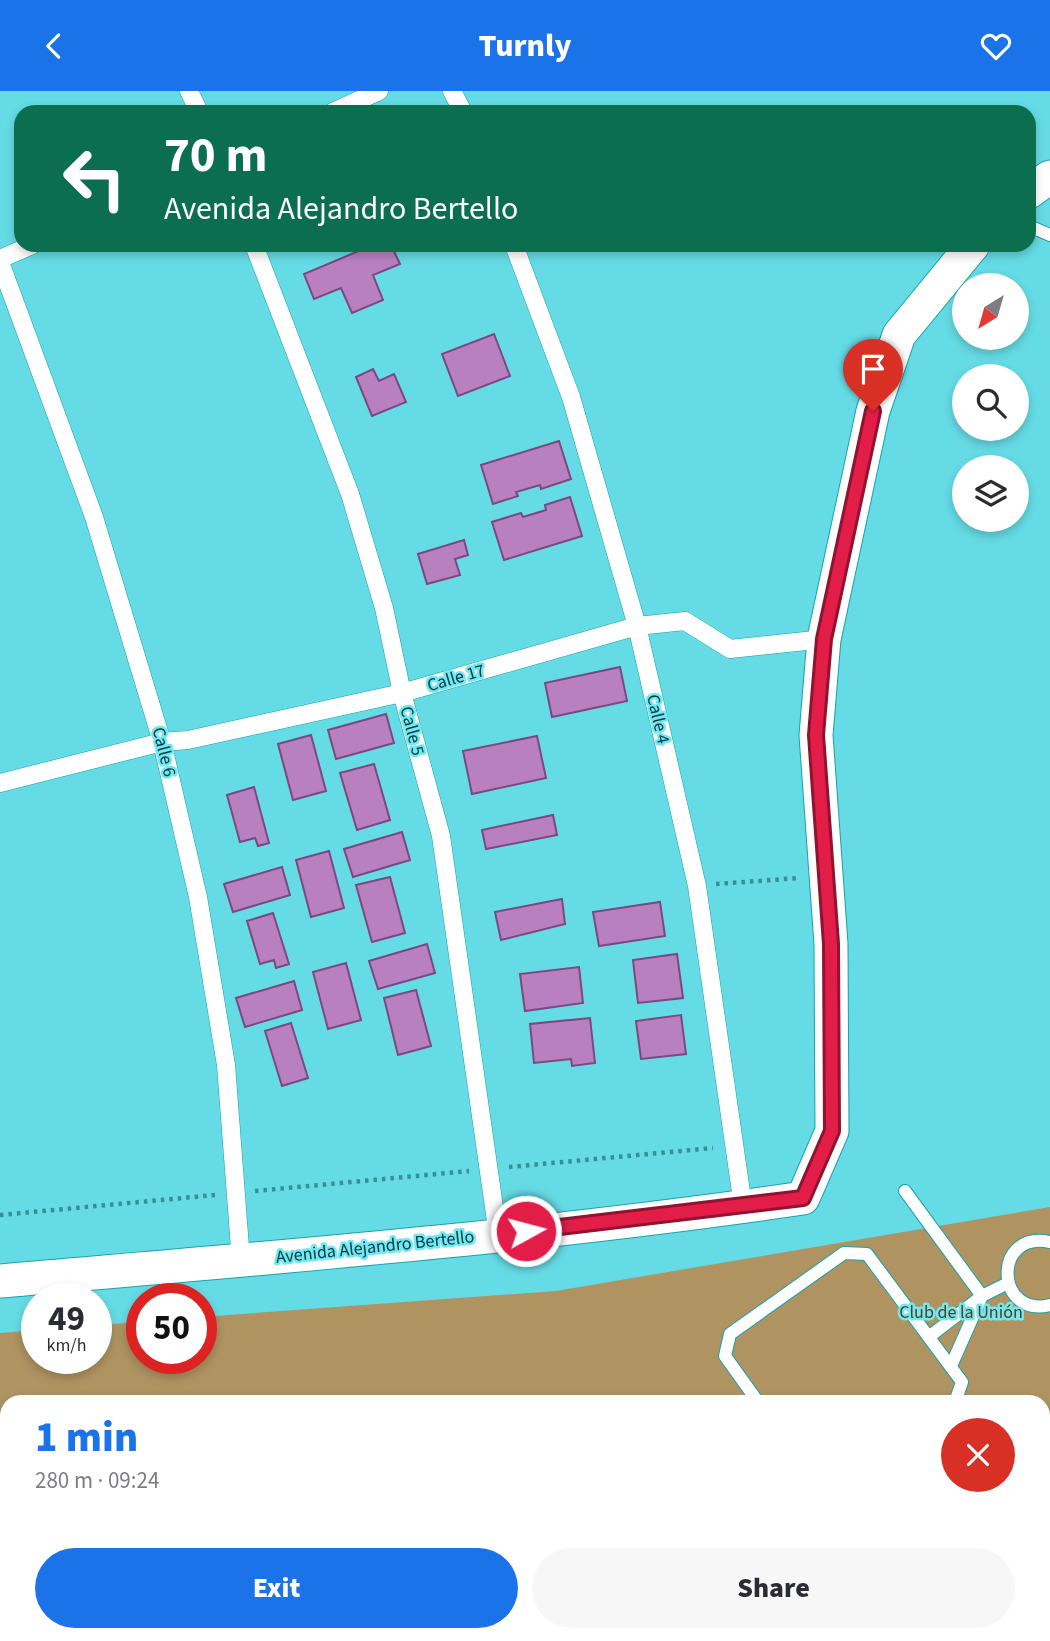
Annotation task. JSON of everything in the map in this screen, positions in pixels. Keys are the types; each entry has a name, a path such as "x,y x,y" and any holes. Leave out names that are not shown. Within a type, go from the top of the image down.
{"main road":[{"name":"Avenida Alejandro Bertello","path":"0,1281 241,1261 498,1235 803,1198 832,1131 831,944 816,735 824,639 873,411 899,335 968,252"}],"street":[{"path":"348,105 379,91"},
{"path":"0,260 17,252"},
{"name":"Calle 5","path":"257,252 350,494 384,608 402,693 441,836 498,1235"},
{"name":"Calle 4","path":"517,252 571,397 637,626 697,886 743,1206"},
{"name":"Calle 6","path":"0,260 94,517 162,742 198,897 226,1065 241,1261"},
{"name":"Calle 17","path":"0,783 162,742 188,740 402,693 637,626 685,621 730,649 824,639"},
{"path":"0,1268 0,1281"}],"lane":[{"path":"905,1191 982,1296"},
{"path":"1050,1242 1031,1241 1021,1245 1013,1253 1006,1272 1012,1293 1021,1301 1031,1306 1050,1305"},
{"path":"753,1395 724,1356 730,1334 844,1253 867,1254 962,1382 957,1395"},
{"path":"930,1336 982,1296 1008,1283"},
{"path":"951,1366 982,1296"}],"path":[{"path":"697,886 827,875"},
{"path":"0,1215 735,1146"}],"green space":[{"name":"Club de la Unión","path":"1050,1207 1050,1395 0,1395 0,1333 21,1331 21,1374 112,1374 112,1324 126,1323 126,1374 217,1374 217,1316 556,1291"}],"building":[{"path":"356,252 394,252 400,264 373,275 383,300 352,313 341,288 314,299 304,274"},
{"path":"494,334 510,376 458,396 442,354"},
{"path":"373,369 379,381 394,374 406,402 372,416 356,377"},
{"path":"559,441 571,479 541,489 540,485 516,492 518,496 493,504 481,465"},
{"path":"570,497 582,536 504,560 492,522 521,513 523,517 546,510 545,505"},
{"path":"464,540 468,555 455,559 460,575 427,584 418,554"},
{"path":"620,667 627,701 552,717 545,683"},
{"path":"386,714 394,743 336,759 328,730"},
{"path":"311,735 326,791 293,800 278,744"},
{"path":"537,736 546,778 472,794 463,751"},
{"path":"374,764 390,820 357,830 340,773"},
{"path":"254,787 269,843 258,846 255,838 240,842 227,795"},
{"path":"553,815 557,835 486,849 482,830"},
{"path":"402,832 410,860 353,877 344,849"},
{"path":"329,851 344,908 311,917 296,860"},
{"path":"282,867 290,895 233,912 224,884"},
{"path":"390,877 405,933 372,942 356,885"},
{"path":"562,899 565,924 501,940 495,912"},
{"path":"660,902 665,936 599,946 593,912"},
{"path":"273,913 289,964 276,968 274,960 260,964 247,921"},
{"path":"427,944 435,973 378,989 369,961"},
{"path":"677,954 683,998 638,1003 633,960"},
{"path":"346,963 361,1020 328,1029 313,972"},
{"path":"579,967 583,1003 525,1011 520,974"},
{"path":"294,981 302,1010 245,1027 236,998"},
{"path":"416,990 431,1046 398,1055 384,998"},
{"path":"681,1015 686,1054 641,1059 636,1021"},
{"path":"590,1018 595,1063 572,1066 571,1059 534,1063 530,1024"},
{"path":"291,1023 308,1078 282,1086 265,1031"}],"route":[{"path":"526,1231 803,1198 832,1131 831,944 816,735 824,639 873,411"}]}
